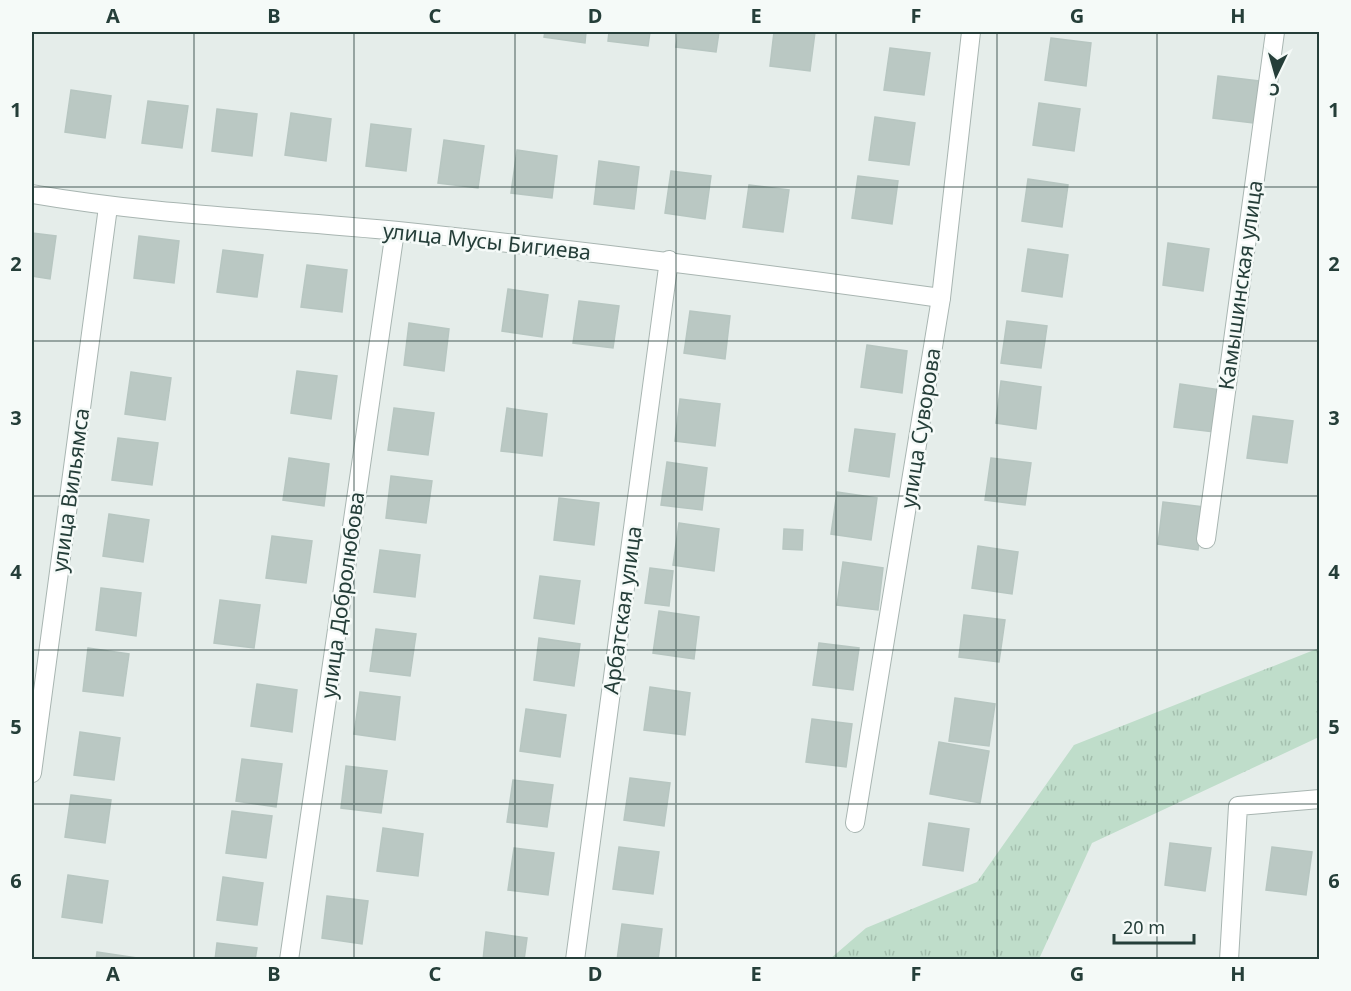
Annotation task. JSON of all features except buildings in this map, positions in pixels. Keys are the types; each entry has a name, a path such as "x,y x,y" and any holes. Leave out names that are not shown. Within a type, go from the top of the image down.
{"street":[{"name":"улица Суворова","path":"855,823 941,298 971,32"},
{"name":"Камышинская улица","path":"1206,540 1275,32"},
{"name":"улица Мусы Бигиева","path":"32,194 108,207 395,231 669,260 941,298"},
{"name":"улица Вильямса","path":"32,773 39,656 108,207"},
{"name":"улица Добролюбова","path":"289,960 395,231"},
{"name":"Арбатская улица","path":"575,960 669,260"},
{"path":"1229,960 1238,806 1320,799"}],"green space":[{"path":"1319,648 1319,737 1092,843 1039,959 830,959 866,928 977,882 1074,745"}]}
